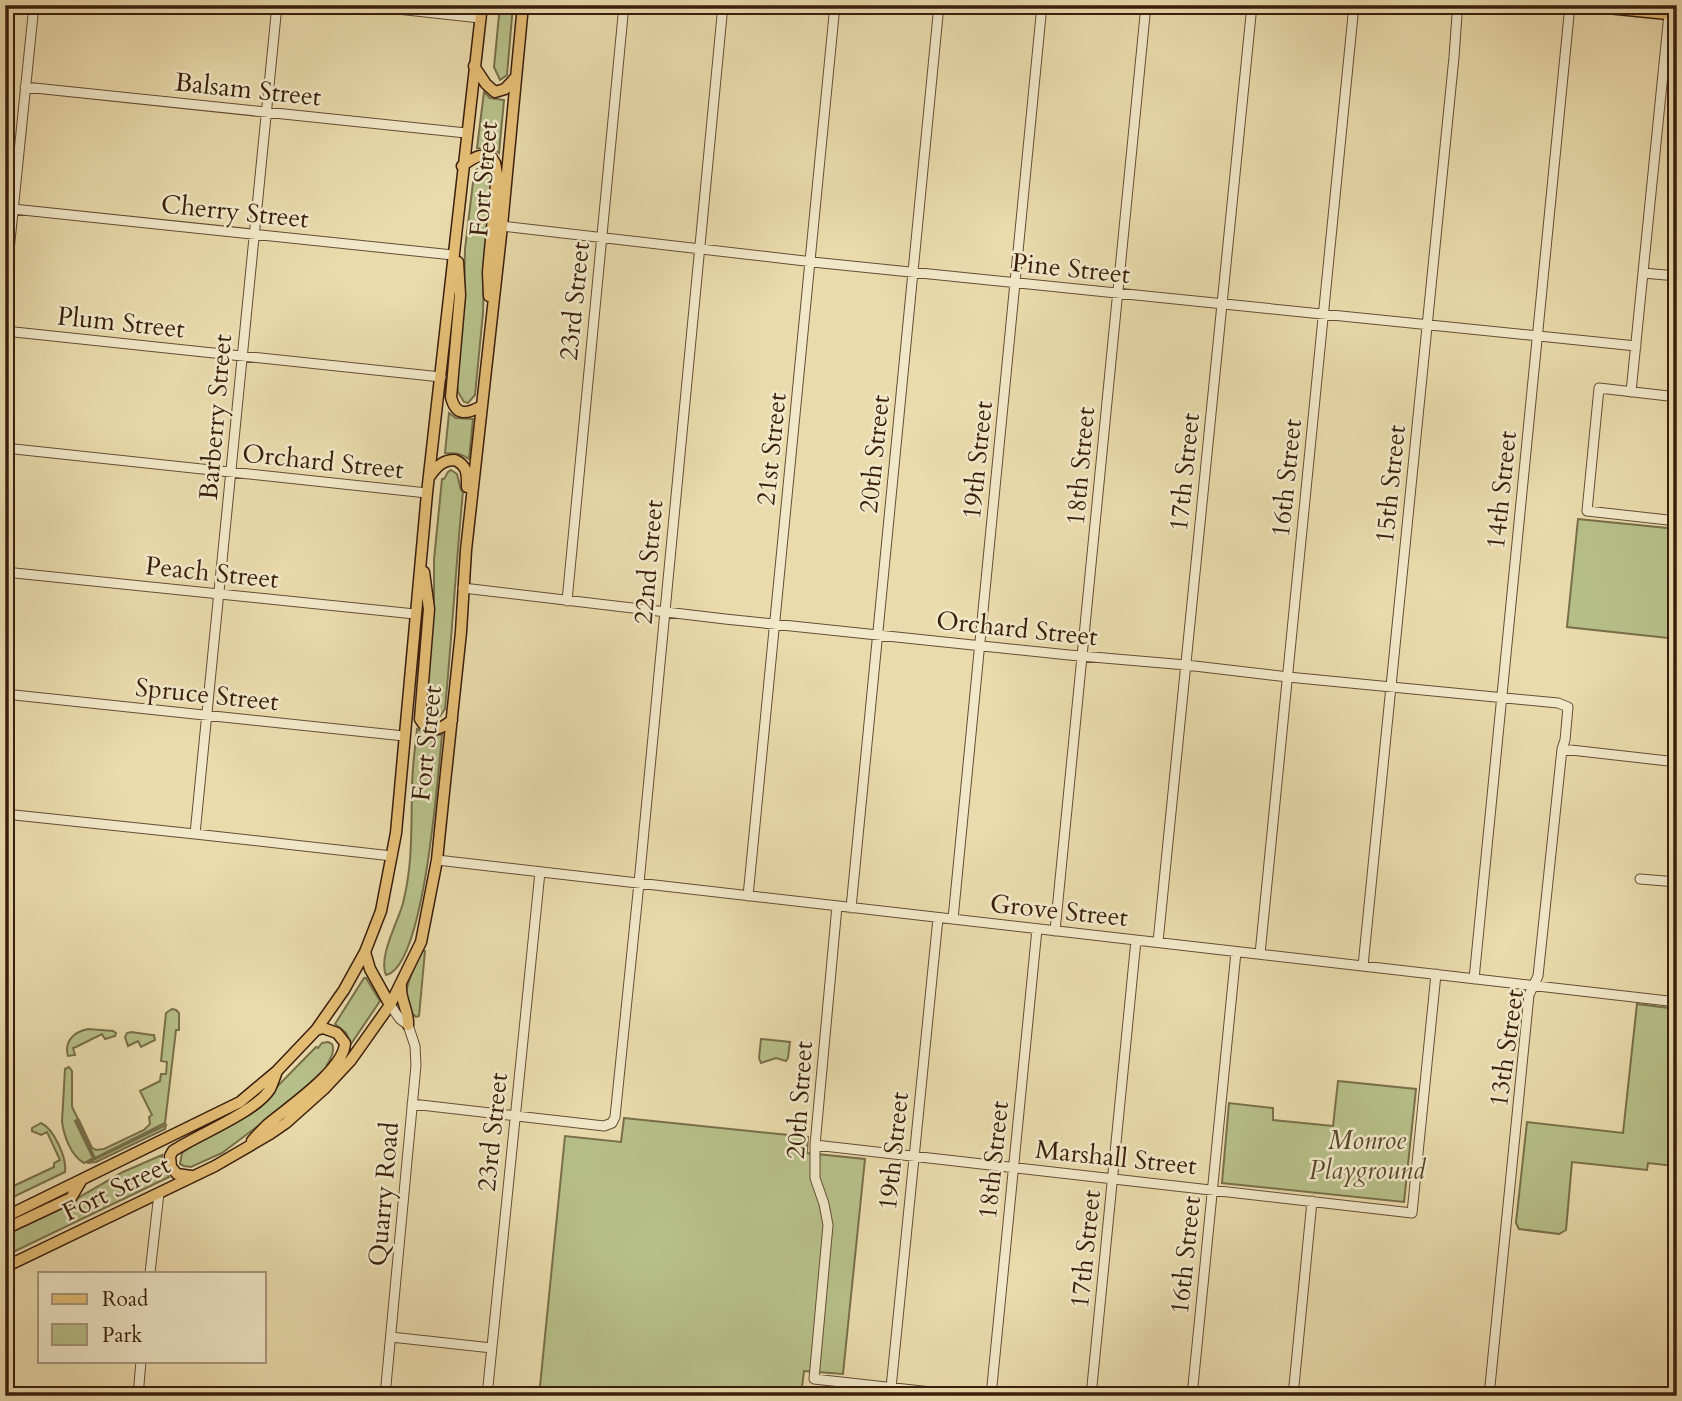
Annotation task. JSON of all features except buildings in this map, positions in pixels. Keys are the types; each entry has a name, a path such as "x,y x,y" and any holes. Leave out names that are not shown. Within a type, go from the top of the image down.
{"main road":[{"name":"Fort Street","path":"5,1217 240,1102 277,1071 316,1030 344,990 365,952 381,911 396,833 429,477 482,5"},
{"name":"Fort Street","path":"5,1267 194,1176 286,1123 351,1060 390,1005 421,943 437,860 523,5"},
{"path":"1578,5 1621,7 1673,15"},
{"path":"474,65 486,84 495,92 505,89 516,77"},
{"path":"463,166 483,155 492,158 497,169 488,272 488,294 492,312"},
{"path":"455,235 460,295 451,397 461,412 470,412 482,406"},
{"path":"429,477 442,462 450,460 460,462 467,472 457,594 457,615 461,626"},
{"path":"421,556 429,610 420,719 423,725 432,729 439,729 452,720"},
{"path":"365,952 369,969 390,1005"},
{"path":"402,979 401,997 409,1017 408,1025"},
{"path":"242,1150 314,1086 340,1058 345,1048 342,1038 330,1030 316,1030"},
{"path":"194,1176 177,1174 170,1167 169,1160 173,1151 260,1100 269,1091 277,1071"},
{"path":"5,1229 71,1198 81,1181"}],"street":[{"path":"5,290 34,5"},
{"name":"Barberry Street","path":"195,834 276,5"},
{"path":"361,5 480,18"},
{"name":"23rd Street","path":"566,601 624,5"},
{"name":"22nd Street","path":"514,1116 604,1126 612,1123 615,1116 723,5"},
{"name":"21st Street","path":"748,896 835,5"},
{"name":"20th Street","path":"851,908 939,5"},
{"name":"19th Street","path":"953,919 1042,5"},
{"name":"18th Street","path":"1055,931 1146,5"},
{"name":"17th Street","path":"1158,942 1252,5"},
{"name":"16th Street","path":"1260,954 1354,5"},
{"name":"15th Street","path":"1363,966 1457,20 1456,5"},
{"name":"14th Street","path":"1474,979 1570,5"},
{"path":"1631,392 1673,15"},
{"name":"Balsam Street","path":"25,88 466,133"},
{"name":"Cherry Street","path":"13,209 453,255"},
{"name":"Pine Street","path":"502,226 1117,294 1636,345"},
{"path":"1643,273 1677,276"},
{"name":"Plum Street","path":"5,331 441,377"},
{"path":"1677,397 1599,388 1587,511 1677,521"},
{"name":"Orchard Street","path":"5,448 428,493"},
{"name":"Peach Street","path":"5,572 415,614"},
{"name":"Orchard Street","path":"463,589 979,646 1558,703 1568,707"},
{"name":"Spruce Street","path":"5,694 404,736"},
{"name":"13th Street","path":"1489,1396 1529,995 1538,976 1568,707"},
{"path":"1562,749 1677,762"},
{"path":"5,814 392,856"},
{"name":"Grove Street","path":"437,860 1677,1002"},
{"name":"23rd Street","path":"487,1396 540,872"},
{"path":"1640,879 1677,882"},
{"name":"20th Street","path":"838,906 814,1145 815,1178 828,1225 814,1379 891,1388"},
{"name":"19th Street","path":"891,1388 938,918"},
{"name":"18th Street","path":"991,1396 1037,929"},
{"name":"17th Street","path":"1091,1396 1136,940"},
{"name":"16th Street","path":"1192,1396 1236,951"},
{"name":"Marshall Street","path":"814,1145 1412,1213 1436,974"},
{"name":"Quarry Road","path":"386,1396 416,1065 415,1046 408,1025 390,1005"},
{"path":"412,1104 514,1116"},
{"path":"150,1272 159,1193"},
{"path":"1293,1396 1312,1201"},
{"path":"391,1336 492,1348"},
{"path":"138,1396 142,1362"},
{"path":"891,1388 967,1396"}],"green space":[{"path":"500,5 513,5 507,75 500,80 494,67"},
{"path":"484,92 490,98 504,100 499,153 494,149 477,148"},
{"path":"483,165 486,166 493,183 475,395 468,403 464,402 457,385 465,249 474,174"},
{"path":"449,413 456,418 473,419 469,459 458,454 445,453"},
{"path":"451,470 457,474 463,491 445,709 440,716 433,717 424,696 442,479"},
{"path":"1578,519 1677,529 1677,639 1567,627"},
{"path":"417,729 442,735 433,826 420,906 411,939 399,964 386,975 384,968 387,949 403,903 408,874 412,774"},
{"path":"422,950 425,951 419,1016 416,1017 410,1010 406,993"},
{"path":"364,978 380,1001 351,1044 346,1033 335,1024"},
{"path":"1637,1004 1677,1009 1677,1130 1674,1166 1648,1163 1647,1170 1572,1162 1566,1230 1559,1234 1519,1229 1516,1223 1527,1122 1623,1133"},
{"path":"172,1009 179,1013 179,1030 176,1030 165,1123 95,1158 77,1121 79,1120 92,1148 96,1150 104,1149 144,1130 150,1124 149,1117 152,1115 140,1091 160,1081 161,1074 166,1074 167,1062 161,1061 166,1013"},
{"path":"88,1029 116,1033 115,1036 105,1039 102,1034 73,1048 75,1055 68,1056 67,1046 71,1038"},
{"path":"131,1032 154,1035 155,1040 141,1047 138,1041 128,1046 125,1037"},
{"path":"761,1039 790,1042 786,1061 776,1058 761,1063"},
{"path":"328,1042 333,1049 327,1065 329,1066 293,1100 222,1153 191,1167 180,1164 182,1153 259,1105 316,1047"},
{"path":"69,1067 72,1071 72,1107 78,1119 75,1121 93,1158 84,1163 75,1156 69,1145 62,1122 65,1069"},
{"name":"Monroe Playground","path":"1338,1081 1416,1089 1404,1202 1222,1183 1229,1103 1273,1108 1273,1120 1333,1126"},
{"path":"624,1118 808,1137 807,1153 865,1159 843,1374 804,1371 801,1396 539,1396 565,1136 621,1142"},
{"path":"41,1123 51,1131 59,1144 65,1172 5,1201 5,1190 54,1167 54,1163 60,1160 47,1132 41,1135 32,1131 32,1128"},
{"path":"166,1125 165,1129 96,1162 87,1163"},
{"path":"162,1155 162,1165 169,1177 5,1256 5,1234 123,1172"}]}
